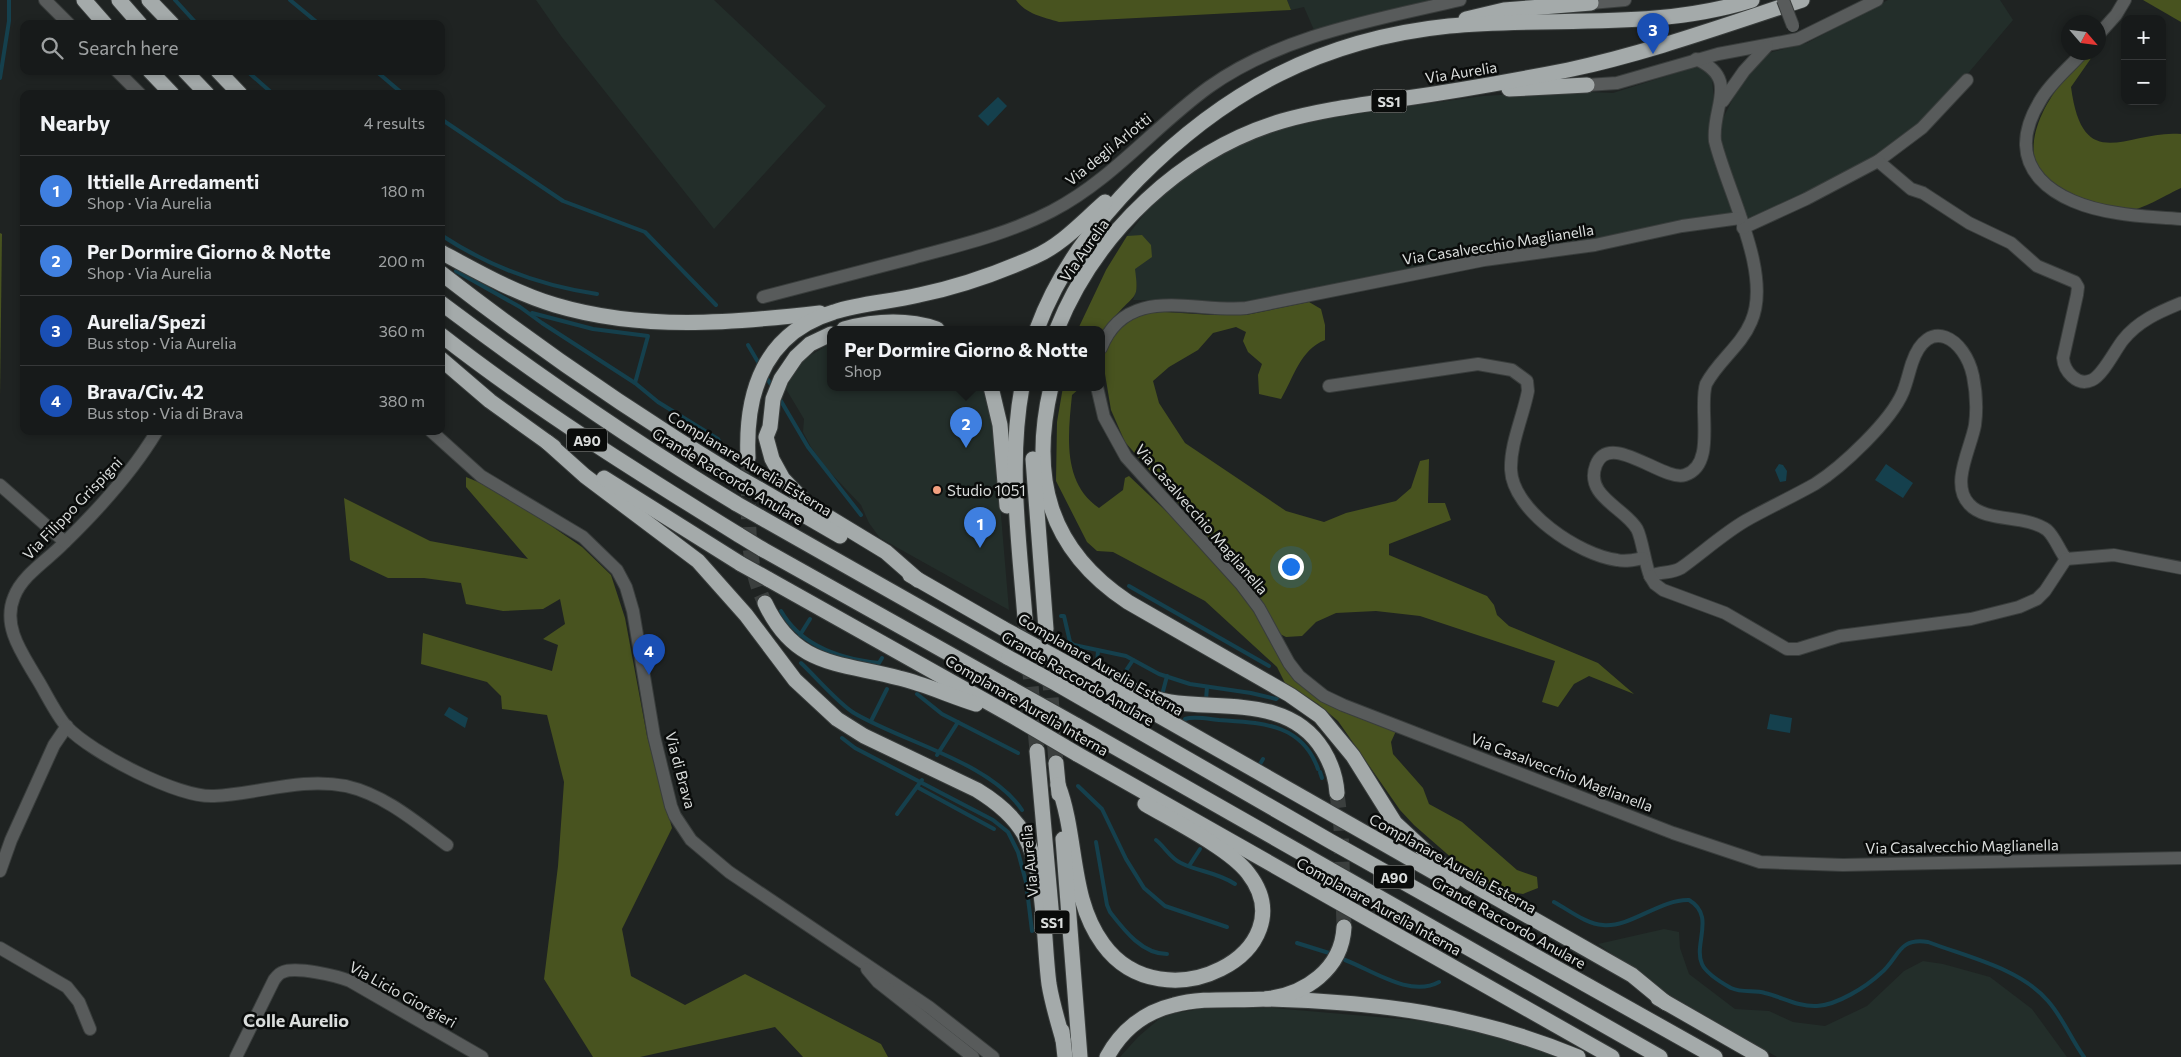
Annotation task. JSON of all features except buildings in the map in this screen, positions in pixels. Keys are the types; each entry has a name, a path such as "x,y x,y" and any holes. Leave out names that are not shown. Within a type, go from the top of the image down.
{"highway":[{"path":"84,0 102,20"},
{"path":"119,0 136,20"},
{"path":"149,0 168,20"},
{"name":"Via Aurelia","path":"1038,326 1062,275 1084,239 1118,199 1166,151 1224,105 1260,83 1310,59 1349,45 1389,35 1451,26 1654,18 1708,12 1752,0"},
{"name":"Via Aurelia","path":"1059,326 1080,284 1112,237 1136,210 1170,180 1213,151 1256,131 1298,117 1342,108 1467,89 1608,60 1701,34 1802,0"},
{"path":"1451,26 1473,17 1504,10 1591,2"},
{"path":"154,75 168,90"},
{"path":"189,75 203,90"},
{"path":"222,75 236,90"},
{"path":"1467,89 1520,89 1588,85"},
{"path":"445,254 519,291 556,305 624,319 685,323 736,322 836,311 920,295 979,277 1039,254 1065,237 1126,183 1166,151"},
{"name":"Complanare Aurelia Esterna","path":"445,276 519,333 598,389 758,490 1761,1057"},
{"path":"1069,326 1080,284"},
{"name":"Grande Raccordo Anulare","path":"445,306 522,365 613,427 737,504 1715,1057"},
{"path":"748,458 748,429 751,402 759,377 770,357 786,339 804,325 836,311"},
{"path":"869,326 894,323 926,326"},
{"path":"827,336 810,344 787,368 773,399 770,427 766,437 769,447 777,468 791,489 817,511 886,552 918,580"},
{"name":"A90","path":"445,339 597,448 762,549 1660,1057"},
{"name":"Complanare Aurelia Interna","path":"445,362 490,401 547,442 741,564 1612,1057"},
{"path":"992,391 1000,425 1010,535 1022,578"},
{"path":"1021,391 1017,420 1015,501 1025,618"},
{"path":"1040,391 1034,430 1032,462 1046,630"},
{"path":"1050,391 1041,446 1045,487 1064,536 1090,570 1113,592 1128,602 1290,695 1320,716 1353,756 1396,823 1436,861 1470,883 1632,975 1666,1003"},
{"path":"547,442 585,476 698,561 746,615 795,680 833,716 864,736 977,790 994,801 1016,823 1027,842 1036,870 1050,989 1063,1040"},
{"path":"765,603 776,625 788,639 817,658 900,678 966,701 999,709"},
{"path":"1076,669 1162,700 1258,709 1288,717 1309,733 1322,748 1332,769 1337,793"},
{"name":"Via Aurelia","path":"1037,751 1065,1057"},
{"name":"SS1","path":"1056,763 1080,1057"},
{"path":"1058,786 1068,815 1084,909 1098,936 1117,960 1139,974 1169,981 1206,976 1231,964 1249,947 1260,927 1261,899 1251,876 1230,856 1128,794 1095,764"},
{"path":"1266,999 1296,991 1323,975 1335,960 1342,943 1344,927"},
{"path":"1107,1057 1131,1026 1146,1016 1165,1008 1203,1001 1266,999 1346,1002 1423,1011 1500,1029 1578,1057"}],"street":[{"path":"44,0 65,20"},
{"name":"Via degli Arlotti","path":"763,297 981,240 1025,224 1065,204 1097,183 1208,87 1236,68 1282,48 1340,28 1460,0"},
{"path":"1591,2 1625,0"},
{"path":"1783,0 1798,39"},
{"path":"1588,85 1628,80 1696,59 1798,39 1876,0"},
{"path":"2106,26 2116,15 2125,0"},
{"path":"1721,103 1744,71 1767,46"},
{"path":"1696,59 1710,67 1718,76 1723,89 1721,103 1714,123 1715,141 1757,274 1757,304 1746,332 1705,386 1704,450 1699,462 1691,472 1679,476 1640,460 1612,453 1604,456 1596,466 1594,476 1600,491 1608,503 1636,528 1643,558 1655,584 1663,590 1725,613 1787,649 1798,649 1840,636 1971,619 2020,607 2037,599 2045,591 2066,559"},
{"path":"2075,60 2040,100 2034,112 2025,146 2026,157 2032,170 2059,195 2079,204 2116,213 2181,219"},
{"path":"122,75 136,90"},
{"name":"Via Casalvecchio Maglianella","path":"1105,341 1121,319 1145,306 1164,304 1216,310 1246,308 1464,263 1595,245 1682,226 1742,223 1806,199 1878,161 1922,128 1966,80"},
{"path":"1878,161 1911,189 1923,192 1969,223 2011,242 2037,266 2075,282 2078,288 2078,295 2063,358 2064,368 2068,374 2077,379 2092,380 2134,328 2155,314 2181,303"},
{"path":"1650,576 1662,571 1671,572 1681,568 1743,522 1817,483 1848,458 1891,411 1903,393 1916,349 1925,339 1934,336 1952,340 1961,348 1973,376 1975,424 1963,468 1961,486 1963,495 1969,505 1977,510 2024,520 2047,530 2066,559"},
{"path":"1329,386 1478,364 1512,370 1526,381 1528,391 1512,454 1511,470 1513,482 1523,503 1566,539 1602,557 1627,561 1643,558"},
{"name":"Via Casalvecchio Maglianella","path":"1098,391 1104,416 1126,457 1241,584 1259,608 1289,663 1299,676 1324,696 1343,706 1673,834 1760,862 1843,866 2181,858"},
{"name":"Via Filippo Grispigni","path":"154,435 128,475 65,542 20,586 12,602 10,615 17,643 67,726 114,761 199,795 220,796 312,782 360,790 392,805 447,845"},
{"name":"Via di Brava","path":"435,435 481,476 583,537 617,570 626,587 633,611 654,736 671,806 685,833 729,872 929,1006 993,1057"},
{"path":"0,485 65,542"},
{"path":"2066,559 2114,555 2181,568"},
{"path":"0,871 11,840 57,741 67,726"},
{"path":"0,948 72,992 80,1002 90,1029"},
{"path":"860,959 878,982 974,1057"},
{"name":"Via Licio Giorgieri","path":"236,1057 274,980 278,974 288,970 333,976 350,981 482,1057"}],"shaded area":[{"path":"536,0 714,0 826,106 714,229 561,36"},
{"path":"1287,0 1431,0 1314,30 1304,7 1291,10"},
{"path":"1888,0 2000,0 2013,20 1954,90 1907,135 1842,175 1747,221 1721,148 1720,124 1742,81 1759,60 1772,52 1807,43"},
{"path":"1695,67 1705,70 1712,78 1714,102 1709,127 1714,156 1735,215 1625,235 1440,262 1247,303 1133,300 1137,287 1127,236 1149,208 1169,190 1190,173 1236,146 1274,131 1338,116 1483,96 1568,91 1613,93"},
{"path":"827,345 827,391 985,391 993,421 1009,610 880,538 869,523 861,505 827,469 803,432 804,419 786,389 793,374 806,358"},
{"path":"1664,929 1679,932 1680,948 1689,974 1735,1009 1769,1011 1793,1022 1825,1026 1867,1006 1904,971 1923,961 1943,964 1990,977 2032,1009 2067,1057 1777,1057 1668,994 1598,944"},
{"path":"1273,1008 1447,1023 1563,1057 1120,1057 1138,1037 1159,1019 1176,1013 1200,1009"}],"green space":[{"path":"1016,0 1287,0 1291,10 1059,22 1030,12"},
{"path":"2143,0 2181,0 2181,22"},
{"path":"2083,60 2090,60 2071,87 2077,115 2086,132 2097,141 2111,143 2162,134 2181,134 2181,188 2150,204 2137,209 2126,210 2061,193 2046,182 2038,169 2034,154 2034,139 2038,124 2053,94"},
{"path":"0,233 2,234 0,396"},
{"path":"1142,235 1151,245 1152,257 1135,269 1137,286 1135,295 1113,319 1105,332 1105,326 1079,326 1106,270 1127,236"},
{"path":"1309,302 1321,309 1325,325 1325,340 1309,350 1298,365 1281,399 1259,394 1258,375 1262,364 1248,352 1243,341 1246,332 1236,327 1213,333 1198,350 1169,367 1153,381 1159,403 1185,443 1286,511 1324,522 1346,513 1396,501 1411,488 1420,461 1429,459 1428,503 1445,503 1451,520 1389,544 1389,555 1487,596 1494,605 1497,615 1509,626 1598,663 1634,694 1589,676 1574,684 1558,707 1542,702 1555,661 1420,616 1376,611 1336,613 1316,622 1302,636 1286,637 1278,633 1262,603 1222,553 1125,442 1111,410 1105,374 1105,351 1122,323 1150,311 1246,315"},
{"path":"1062,391 1076,391 1072,395 1069,426 1070,457 1073,472 1087,498 1099,508 1123,490 1125,478 1129,476 1188,532 1251,603 1298,679 1396,731 1391,742 1393,754 1423,788 1429,804 1462,822 1517,870 1537,877 1538,888 1523,894 1499,890 1454,860 1400,810 1338,721 1318,704 1285,683 1277,667 1205,601 1113,552 1097,551 1087,542 1056,481 1057,422"},
{"path":"466,477 500,491 582,547 611,575 625,618 647,736 672,828 622,929 631,976 685,1005 745,974 881,1044 888,1057 803,1057 775,1027 640,1057 593,1057 544,979 558,866 564,782 547,715 502,709 501,696 487,682 421,664 423,633 552,671 558,645 543,639 565,624 560,599 543,609 503,611 466,604 461,583 424,578 388,578 350,560 344,498 430,541 528,559 466,487"}],"water":[{"path":"998,97 1007,106 988,126 978,116"},
{"path":"1779,464 1783,465 1787,471 1786,481 1780,482 1775,470"},
{"path":"1886,464 1913,483 1903,498 1875,480"},
{"path":"449,707 468,718 465,728 444,715"},
{"path":"1770,714 1792,718 1790,733 1767,729"}],"waterway":[{"path":"0,78 9,21 9,0"},
{"path":"175,0 193,20"},
{"path":"290,0 314,20"},
{"path":"252,75 268,90"},
{"path":"381,75 398,90"},
{"path":"445,122 563,201 645,232 716,305"},
{"path":"445,237 477,256 516,273 556,286 597,294"},
{"path":"456,271 520,307 635,383 658,402 718,439 722,447"},
{"path":"532,313 593,329 648,336 635,383"},
{"path":"748,345 761,367"},
{"path":"765,375 773,388"},
{"path":"778,396 808,447 861,515"},
{"path":"1129,586 1269,666"},
{"path":"781,611 799,633 823,649 865,661 879,663 882,658"},
{"path":"1061,616 1064,616 1070,642 1074,645 1126,656 1159,674 1190,684 1251,693 1276,699 1279,696"},
{"path":"800,635 810,619"},
{"path":"1097,663 1098,651"},
{"path":"1123,675 1133,660"},
{"path":"801,663 854,713 874,724 968,766 1008,793 1022,810"},
{"path":"1162,695 1167,676"},
{"path":"1206,700 1207,687"},
{"path":"871,721 887,689"},
{"path":"917,694 942,714 1018,753"},
{"path":"1185,719 1197,718 1250,722 1278,728 1302,742 1311,754 1318,769"},
{"path":"937,755 958,722"},
{"path":"842,738 855,748 993,820 1008,832 1018,852 1026,882 1032,931"},
{"path":"1260,764 1263,759"},
{"path":"1320,772 1322,778"},
{"path":"897,814 922,780"},
{"path":"1078,786 1102,809 1126,859 1144,888 1165,906 1227,927"},
{"path":"917,787 994,829"},
{"path":"1156,840 1177,861 1222,877 1235,884"},
{"path":"1096,842 1107,905 1110,912 1134,940 1150,950 1167,954"},
{"path":"1189,866 1200,849"},
{"path":"1554,902 1584,919 1597,924 1613,925 1667,904 1689,900 1697,907 1701,914 1703,922 1700,956 1702,964 1711,974 1735,990 1765,993 1810,1006 1825,1005 1842,999 1881,973 1905,946 1918,941 1928,942 1992,965 2023,980 2048,1001 2063,1021 2084,1057"},
{"path":"1297,943 1329,953"},
{"path":"1345,960 1404,985 1428,986 1439,982"}],"tunnel":[{"path":"748,458 750,551 753,569 765,603"},
{"path":"1025,618 1037,751"},
{"path":"1046,629 1056,763"},
{"path":"1337,793 1341,827 1344,927"}],"place":[{"name":"Aurelia/Spezi","path":"1653,54"},
{"name":"Per Dormire Giorno & Notte","path":"966,448"},
{"name":"Studio 1051","path":"937,490"},
{"name":"Ittielle Arredamenti","path":"980,548"},
{"name":"Brava/Civ. 42","path":"649,675"}],"district":[{"name":"Colle Aurelio","path":"296,1020"}]}
